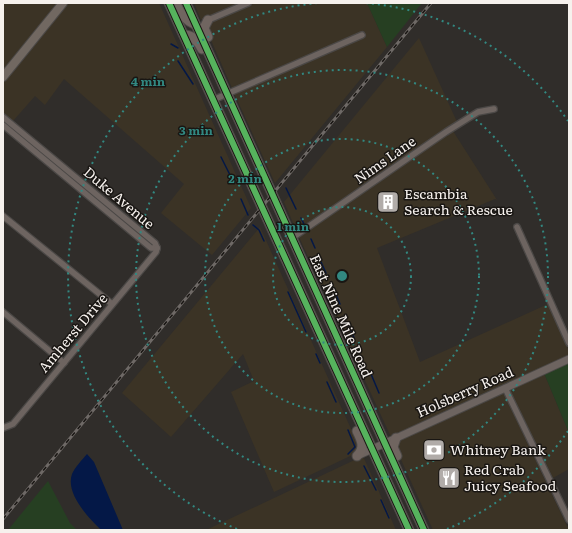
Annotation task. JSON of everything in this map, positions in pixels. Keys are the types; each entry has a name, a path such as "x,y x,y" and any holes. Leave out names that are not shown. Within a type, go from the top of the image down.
{"main road":[{"path":"3,77 63,3"},
{"name":"East Nine Mile Road","path":"169,3 408,528"},
{"path":"175,3 188,22 196,25"},
{"path":"181,3 183,8 191,14"},
{"path":"186,3 225,93"},
{"path":"208,20 204,28 226,77 225,93"},
{"path":"184,35 191,36 199,43 225,93"},
{"path":"191,51 201,62 218,94 225,93"},
{"name":"East Nine Mile Road","path":"225,93 245,146 255,156 424,530"},
{"path":"228,131 236,139 255,176 265,178"},
{"path":"252,185 265,178"},
{"path":"266,216 276,224 293,260 298,264 303,262"},
{"path":"290,268 296,267 301,271 319,309 327,315"},
{"path":"300,289 298,300 361,438 363,445 362,451 357,456"},
{"path":"309,310 318,319 370,433 379,443 385,443"},
{"path":"396,438 393,447 431,530"},
{"path":"372,449 380,451 387,460 418,530"}],"street":[{"path":"196,25 248,3"},
{"path":"213,100 225,93 362,35"},
{"name":"Nims Lane","path":"292,238 446,132 478,112 494,108"},
{"name":"Duke Avenue","path":"3,117 155,243 157,248 151,248 3,125"},
{"path":"3,216 112,304"},
{"path":"517,227 569,343"},
{"name":"Amherst Drive","path":"3,428 13,424 156,252 157,248"},
{"path":"3,312 64,362"},
{"name":"Holsberry Road","path":"357,456 569,359"},
{"path":"505,388 569,520"}],"shaded area":[{"path":"3,3 59,3 3,72"},
{"path":"67,3 159,3 251,208 212,255 161,213 184,184 64,79 45,105 35,96 13,121 3,113 3,81"},
{"path":"194,3 240,3 201,20"},
{"path":"255,3 367,3 387,47 275,183 234,93 366,36 364,31 232,88 207,31 208,27 215,20"},
{"path":"419,38 457,122 297,232 284,202"},
{"path":"453,131 497,200 495,199 377,248 420,362 548,304 569,351 569,356 391,437 299,237"},
{"path":"260,227 361,451 274,492 231,392 254,381 243,354 171,437 122,393"},
{"path":"544,373 569,433 569,469 553,478 509,389"},
{"path":"503,392 569,530 433,530 393,442"},
{"path":"363,456 396,530 206,530"}],"green space":[{"path":"367,3 422,3 387,47"},
{"path":"569,362 569,433 544,373"},
{"path":"48,481 70,523 77,530 8,530"}],"water":[{"path":"87,454 94,462 123,530 101,530 90,519 79,505 75,497 72,490 72,474"}],"waterway":[{"path":"171,44 178,48"},
{"path":"178,61 193,84"},
{"path":"221,157 234,183"},
{"path":"286,188 296,209"},
{"path":"241,199 248,215"},
{"path":"301,218 304,224"},
{"path":"253,225 259,230 264,241"},
{"path":"311,239 315,248"},
{"path":"321,262 326,273"},
{"path":"333,288 340,304"},
{"path":"288,292 306,332"},
{"path":"348,323 354,338"},
{"path":"316,354 320,363"},
{"path":"371,374 379,393"},
{"path":"327,382 336,402"},
{"path":"348,430 355,447 348,454"},
{"path":"364,466 376,490"},
{"path":"381,500 389,518"}],"railway":[{"path":"3,519 431,3"}],"cycle path":[{"path":"169,3 409,530"},
{"path":"186,3 424,530"}],"place":[{"name":"Escambia Search & Rescue","path":"388,202"},
{"name":"Whitney Bank","path":"434,450"},
{"name":"Red Crab Juicy Seafood","path":"449,478"}]}
